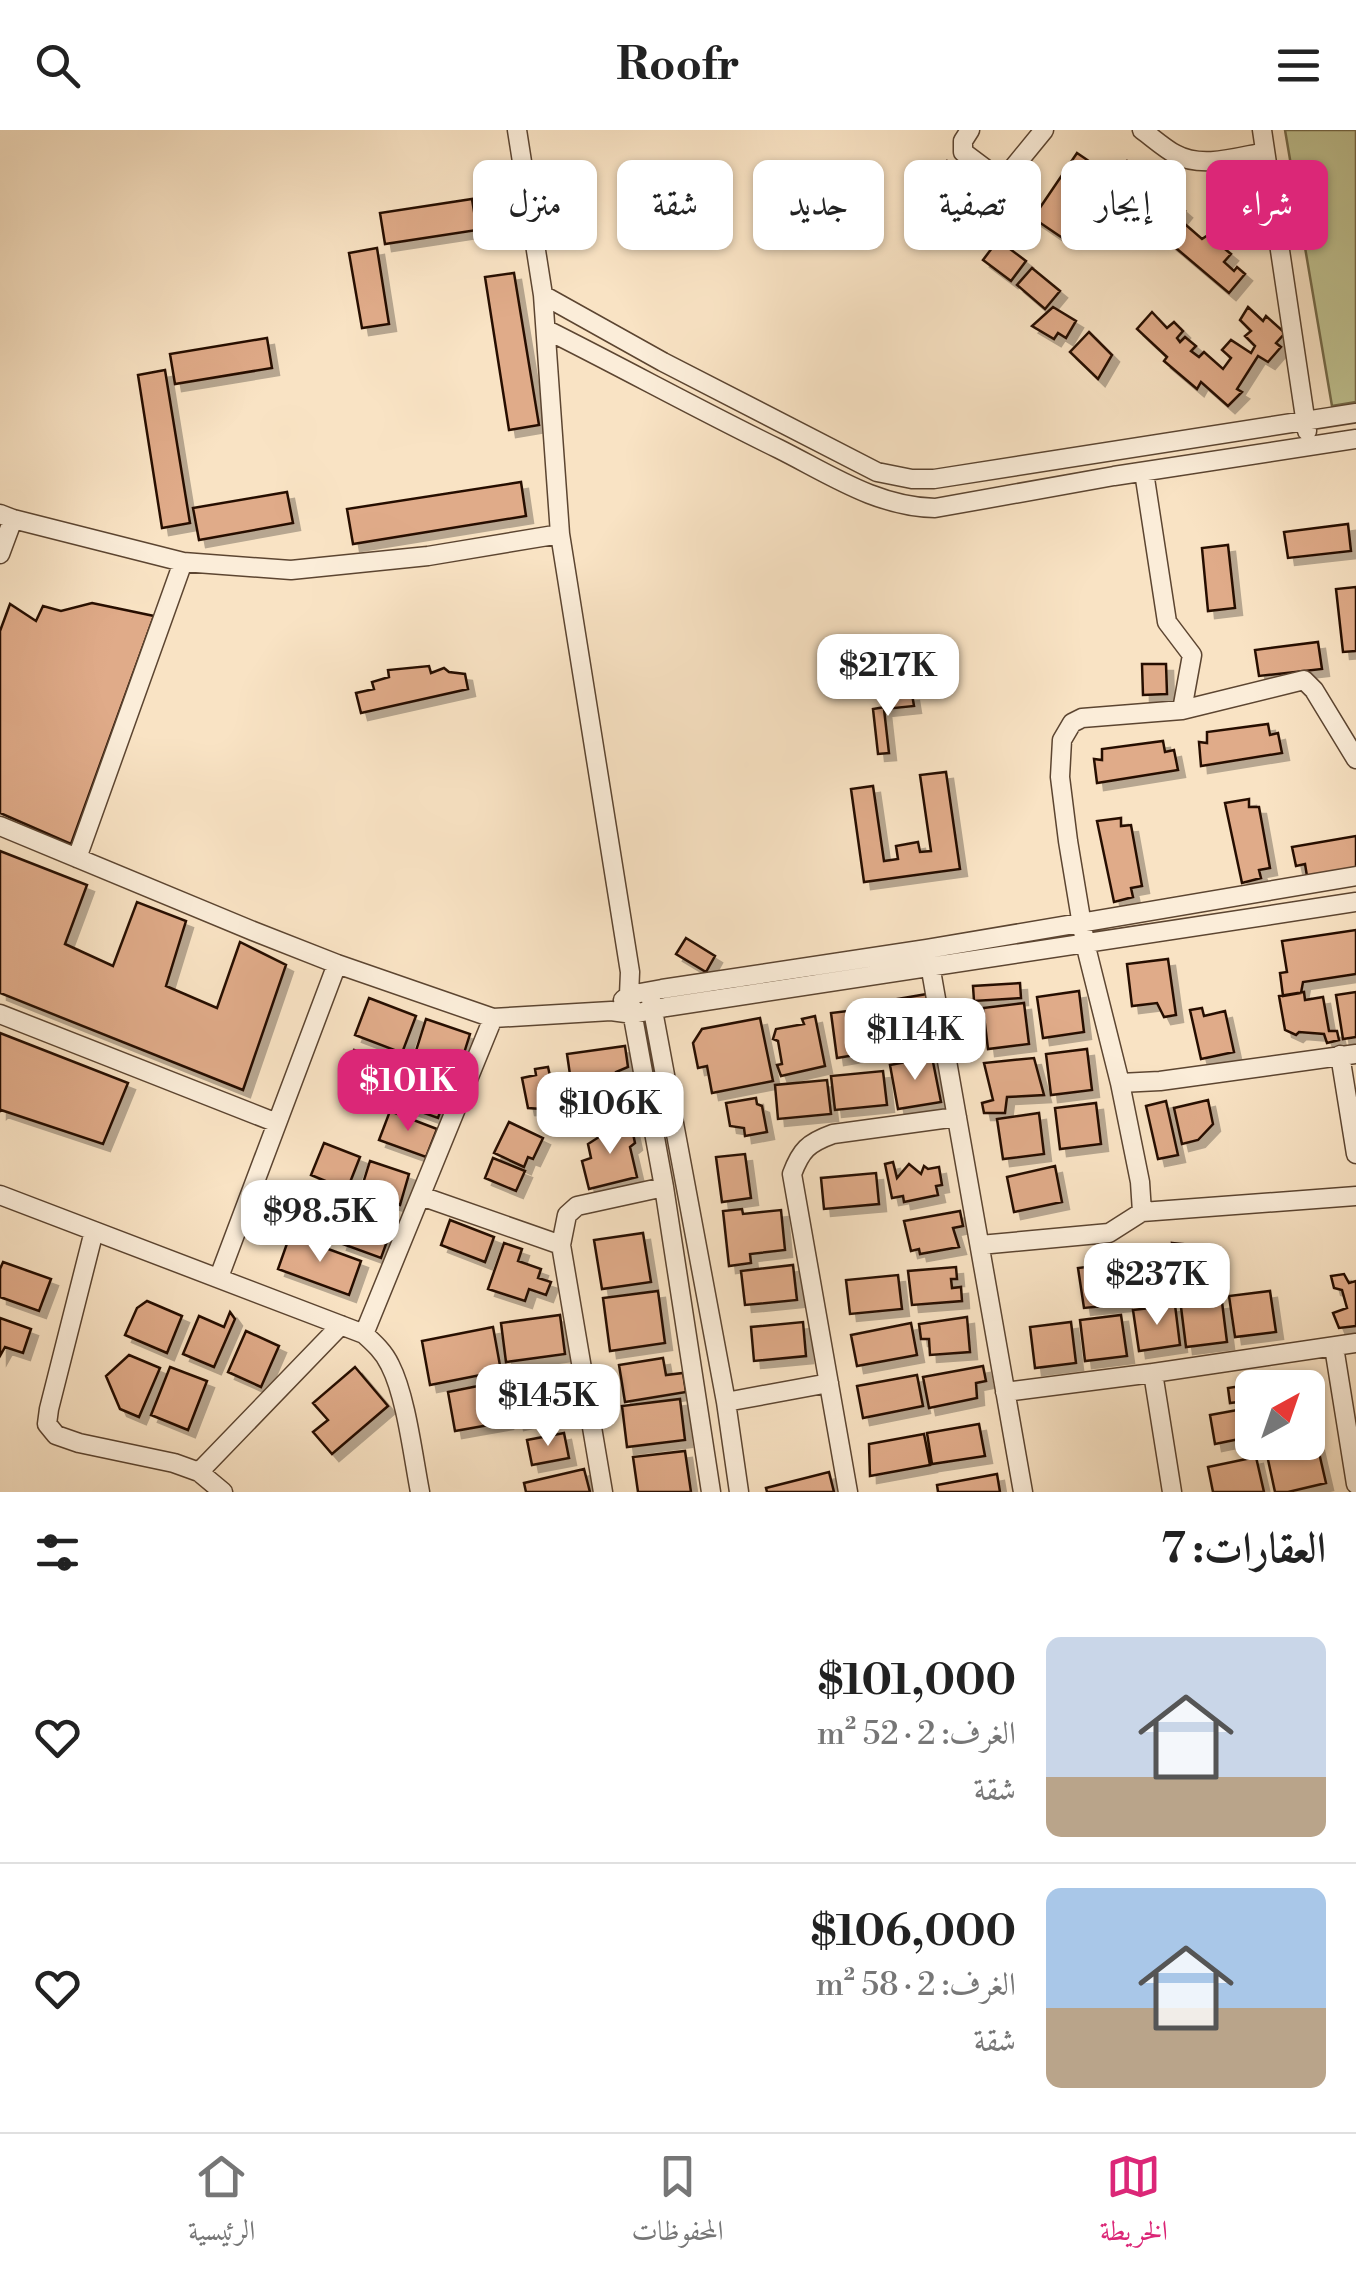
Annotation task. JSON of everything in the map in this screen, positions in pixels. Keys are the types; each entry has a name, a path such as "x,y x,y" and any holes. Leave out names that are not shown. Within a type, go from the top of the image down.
{"street":[{"path":"517,130 547,330 560,534 630,972 631,1005 664,1186 711,1492"},
{"path":"970,130 962,141 963,152 1004,179 1044,130"},
{"path":"1142,130 1176,154 1197,162 1265,152"},
{"path":"1262,130 1310,446"},
{"path":"543,295 663,362 877,472 912,479 934,479 1356,413"},
{"path":"547,330 885,501 914,507 934,508 1356,439"},
{"path":"1110,451 1114,476"},
{"path":"1144,472 1167,622 1192,655 1182,710"},
{"path":"0,554 6,517 183,562 292,570 428,556 560,534"},
{"path":"78,858 183,562"},
{"path":"1142,1212 1140,1182 1120,1083 1085,943 1060,777 1062,740 1072,722 1082,718 1182,710 1304,680 1356,760"},
{"path":"0,826 337,964 493,1018 612,1011 651,1000 929,958 1085,943 1356,902"},
{"path":"929,958 1083,922 1356,876"},
{"path":"1156,909 1160,931"},
{"path":"929,958 1023,1492"},
{"path":"219,1277 337,964"},
{"path":"630,972 651,1000 726,1402 738,1492"},
{"path":"0,1014 277,1123"},
{"path":"364,1334 493,1018"},
{"path":"1120,1083 1160,1081 1348,1054 1356,1154"},
{"path":"848,1492 792,1174 800,1154 814,1141 833,1134 957,1116"},
{"path":"603,1492 561,1245 567,1215 577,1206 664,1186"},
{"path":"0,1195 364,1334 379,1348 398,1382 420,1492"},
{"path":"421,1196 561,1245"},
{"path":"980,1245 1109,1233 1142,1212 1356,1196"},
{"path":"94,1230 47,1424 56,1436 80,1444 174,1463 199,1472 222,1492"},
{"path":"199,1472 341,1324"},
{"path":"1006,1392 1356,1343"},
{"path":"1334,1347 1356,1484"},
{"path":"1153,1374 1172,1492"},
{"path":"726,1402 829,1383"}],"green space":[{"path":"1285,130 1356,130 1356,402 1332,406 1305,250 1328,250 1328,160 1290,160"}],"building":[{"path":"1061,177 1061,237 1041,223 1041,206"},
{"path":"472,199 473,231 385,244 380,213"},
{"path":"1186,225 1202,239 1206,236 1206,250 1226,250 1231,254 1224,262 1245,274 1229,293 1178,250 1186,250"},
{"path":"377,248 389,324 362,328 349,253"},
{"path":"990,250 1011,250 1026,261 1011,281 983,260"},
{"path":"1032,268 1060,291 1045,309 1017,285"},
{"path":"514,273 539,425 509,430 485,277"},
{"path":"1053,307 1076,321 1066,338 1058,333 1054,339 1032,326"},
{"path":"1248,307 1285,333 1276,343 1281,347 1268,362 1258,356 1237,389 1242,392 1228,406 1201,382 1197,389 1164,361 1167,357 1137,329 1152,312 1167,328 1174,322 1183,331 1177,338 1180,342 1185,337 1196,346 1191,351 1199,357 1204,352 1223,369 1231,358 1222,350 1231,340 1251,353 1255,346 1245,336 1251,331 1240,320"},
{"path":"1089,332 1112,355 1098,379 1070,352"},
{"path":"267,338 272,368 175,384 170,354"},
{"path":"165,370 190,523 162,528 138,375"},
{"path":"521,482 526,516 353,544 347,509"},
{"path":"287,492 293,523 199,540 193,508"},
{"path":"1348,524 1351,551 1288,558 1284,532"},
{"path":"1228,545 1235,608 1208,611 1202,548"},
{"path":"1356,587 1356,651 1343,652 1336,589"},
{"path":"92,603 154,616 71,844 0,813 0,631 10,604 36,621 43,606 61,611"},
{"path":"1318,642 1322,669 1259,676 1255,650"},
{"path":"1142,664 1166,664 1167,694 1143,695"},
{"path":"429,666 431,673 444,668 465,674 468,689 361,713 356,693 374,689 372,682 389,677 388,670"},
{"path":"912,694 914,706 884,709 889,753 878,754 873,709 885,707 883,697"},
{"path":"1268,724 1270,735 1278,733 1282,753 1201,766 1199,742 1207,743 1207,732"},
{"path":"1163,741 1165,752 1174,750 1178,770 1097,783 1094,759 1102,760 1102,749"},
{"path":"946,772 960,869 864,882 851,789 873,786 884,861 898,859 896,846 918,842 920,852 931,851 920,775"},
{"path":"1249,799 1249,807 1259,807 1270,868 1259,870 1261,878 1242,883 1225,803"},
{"path":"1121,818 1121,826 1131,825 1142,886 1131,888 1133,897 1114,902 1097,821"},
{"path":"1356,836 1356,869 1307,876 1305,864 1296,866 1292,847"},
{"path":"0,851 87,885 65,944 113,966 137,902 186,921 166,986 217,1008 240,942 286,965 243,1090 0,993"},
{"path":"1356,930 1356,974 1303,982 1301,993 1283,996 1280,973 1287,972 1282,941"},
{"path":"686,938 715,956 706,972 676,954"},
{"path":"1168,959 1176,1015 1164,1017 1157,1003 1132,1006 1127,964"},
{"path":"1020,983 1021,998 974,1001 973,986"},
{"path":"1079,991 1084,1032 1043,1038 1037,997"},
{"path":"1304,992 1305,1000 1323,997 1329,1031 1337,1031 1339,1040 1327,1043 1324,1034 1296,1035 1285,1030 1279,996"},
{"path":"1356,992 1356,1037 1343,1039 1336,995"},
{"path":"927,994 936,1041 921,1044 922,1050 903,1053 902,1046 888,1049 880,1002"},
{"path":"369,998 416,1016 402,1053 355,1035"},
{"path":"1024,1003 1029,1044 988,1049 983,1008"},
{"path":"873,1008 879,1051 837,1058 831,1013"},
{"path":"1202,1008 1204,1016 1225,1011 1234,1052 1201,1059 1190,1010"},
{"path":"815,1016 825,1066 781,1076 777,1065 782,1064 778,1041 773,1039 776,1029 804,1024 802,1019"},
{"path":"760,1018 773,1081 712,1093 707,1066 698,1068 693,1043 702,1029"},
{"path":"426,1019 470,1034 459,1069 415,1054"},
{"path":"0,1033 128,1083 103,1144 0,1111"},
{"path":"625,1046 628,1067 616,1072 618,1093 627,1092 630,1109 576,1116 567,1054"},
{"path":"1087,1049 1092,1090 1051,1095 1046,1054"},
{"path":"354,1050 398,1065 387,1100 342,1085"},
{"path":"932,1057 941,1102 898,1109 890,1065"},
{"path":"1034,1058 1044,1095 1007,1097 1005,1113 984,1113 982,1103 993,1100 984,1063"},
{"path":"408,1066 451,1081 438,1118 396,1103"},
{"path":"548,1067 559,1116 539,1120 541,1109 528,1108 522,1078 536,1075 535,1069"},
{"path":"883,1071 887,1105 835,1110 831,1076"},
{"path":"827,1080 831,1114 778,1119 775,1085"},
{"path":"756,1098 762,1106 767,1132 745,1136 744,1128 730,1126 726,1103"},
{"path":"1208,1100 1213,1124 1198,1140 1182,1144 1174,1108"},
{"path":"1166,1101 1178,1155 1158,1159 1146,1106"},
{"path":"1096,1103 1101,1144 1060,1149 1055,1108"},
{"path":"390,1111 437,1129 426,1157 379,1140"},
{"path":"1039,1113 1044,1154 1003,1159 997,1119"},
{"path":"509,1122 543,1138 533,1159 528,1157 524,1167 494,1153"},
{"path":"613,1122 615,1132 632,1129 635,1143 630,1147 637,1177 589,1189 582,1161 591,1158 588,1144 599,1137 597,1125"},
{"path":"324,1143 360,1157 347,1190 311,1175"},
{"path":"745,1154 751,1198 722,1202 716,1157"},
{"path":"493,1158 525,1171 516,1191 485,1178"},
{"path":"370,1161 409,1174 400,1205 360,1193"},
{"path":"893,1162 897,1178 909,1164 921,1174 924,1166 939,1167 942,1185 936,1186 938,1195 904,1202 903,1196 892,1198 885,1164"},
{"path":"1055,1166 1062,1202 1014,1212 1007,1177"},
{"path":"876,1173 879,1204 824,1209 821,1178"},
{"path":"301,1197 339,1210 331,1236 292,1223"},
{"path":"353,1207 394,1222 381,1258 340,1243"},
{"path":"742,1209 743,1214 781,1210 785,1250 750,1254 751,1263 729,1266 723,1211"},
{"path":"960,1211 963,1226 953,1228 959,1247 920,1254 919,1249 911,1251 904,1221"},
{"path":"450,1220 494,1237 485,1262 441,1245"},
{"path":"643,1233 651,1282 602,1289 594,1240"},
{"path":"290,1235 361,1261 349,1295 278,1269"},
{"path":"504,1243 522,1249 518,1261 541,1269 538,1278 551,1282 546,1295 529,1289 525,1301 488,1289"},
{"path":"1172,1243 1191,1245 1192,1258 1183,1258 1184,1285 1198,1288 1199,1296 1181,1300 1175,1288 1157,1290 1155,1302 1132,1301 1130,1288 1136,1285 1136,1261 1173,1257"},
{"path":"3,1262 51,1279 39,1311 0,1297"},
{"path":"1119,1263 1125,1304 1084,1308 1078,1268"},
{"path":"793,1265 797,1300 745,1305 741,1271"},
{"path":"956,1267 957,1279 951,1279 952,1288 961,1287 962,1301 912,1305 908,1271"},
{"path":"1344,1274 1349,1283 1356,1281 1356,1326 1339,1328 1333,1313 1347,1308 1342,1290 1334,1288 1331,1276"},
{"path":"898,1275 902,1309 850,1314 846,1280"},
{"path":"658,1291 665,1343 610,1351 603,1298"},
{"path":"1270,1291 1276,1332 1235,1337 1229,1296"},
{"path":"147,1301 182,1316 167,1353 125,1335 137,1308"},
{"path":"1222,1302 1227,1342 1186,1347 1181,1307"},
{"path":"1175,1305 1180,1345 1139,1351 1133,1310"},
{"path":"230,1312 235,1319 214,1367 183,1354 199,1316 224,1327"},
{"path":"560,1315 565,1354 506,1362 501,1323"},
{"path":"1121,1315 1127,1356 1085,1361 1080,1320"},
{"path":"967,1317 970,1352 930,1355 929,1339 921,1339 919,1324"},
{"path":"0,1318 31,1329 23,1353 5,1347 0,1356"},
{"path":"803,1322 806,1356 754,1361 751,1327"},
{"path":"1071,1322 1076,1363 1035,1368 1030,1327"},
{"path":"911,1323 917,1355 857,1366 851,1335"},
{"path":"493,1327 501,1371 430,1385 422,1341"},
{"path":"246,1331 279,1346 261,1387 228,1372"},
{"path":"129,1355 160,1368 139,1417 120,1409 106,1376"},
{"path":"663,1358 666,1375 683,1373 686,1392 625,1402 619,1365"},
{"path":"983,1366 986,1381 976,1383 977,1398 929,1408 923,1377"},
{"path":"170,1367 207,1381 188,1430 151,1415"},
{"path":"355,1367 388,1406 332,1454 313,1432 328,1420 313,1403"},
{"path":"558,1367 567,1412 517,1423 508,1378"},
{"path":"917,1375 923,1406 863,1418 857,1386"},
{"path":"498,1382 506,1422 455,1431 448,1392"},
{"path":"1235,1387 1235,1402 1230,1403 1228,1388"},
{"path":"680,1399 685,1440 627,1447 622,1406"},
{"path":"1235,1410 1235,1440 1215,1444 1210,1415"},
{"path":"979,1424 985,1456 932,1464 927,1433"},
{"path":"564,1433 569,1458 532,1465 527,1440"},
{"path":"924,1434 930,1465 870,1476 869,1444"},
{"path":"685,1451 691,1492 638,1492 633,1457"},
{"path":"1257,1460 1264,1492 1213,1492 1208,1467"},
{"path":"1268,1460 1321,1460 1326,1483 1275,1492"},
{"path":"584,1469 590,1492 526,1492 524,1483"},
{"path":"829,1472 834,1492 767,1492 766,1488"},
{"path":"997,1474 1000,1492 938,1492 937,1485"}]}
